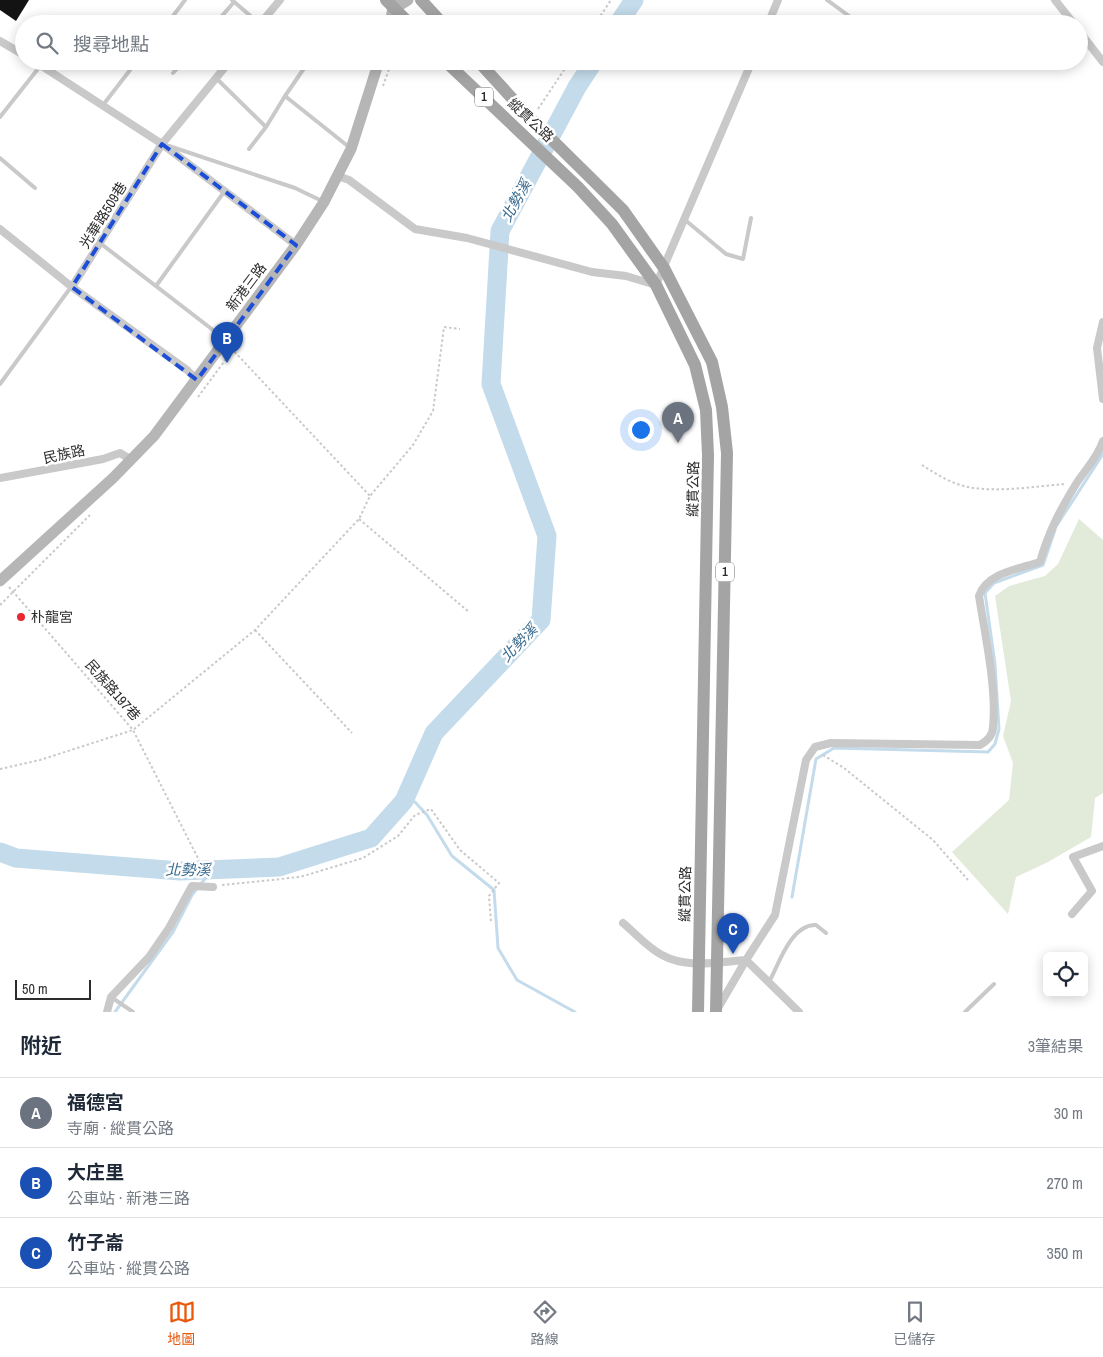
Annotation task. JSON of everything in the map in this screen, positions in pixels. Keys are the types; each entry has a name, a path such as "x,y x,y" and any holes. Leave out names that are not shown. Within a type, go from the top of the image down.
{"main road":[{"path":"422,0 435,15"},
{"path":"392,3 402,15"},
{"name":"縱貫公路","path":"455,70 578,186 612,224 656,285 695,365 706,410 708,455 698,1012"},
{"name":"縱貫公路","path":"486,70 531,119"},
{"name":"1","path":"531,119 623,210 664,268 712,362 722,407 727,453 716,1012"}],"street":[{"path":"268,15 280,0"},
{"path":"392,3 408,0"},
{"path":"772,15 778,0"},
{"path":"1055,0 1067,15"},
{"path":"0,41 15,50"},
{"path":"1088,43 1103,62"},
{"path":"48,70 162,144 296,244"},
{"name":"光華路509巷","path":"72,286 162,144 223,70"},
{"name":"新港三路","path":"0,580 113,478 154,436 197,380 296,244 324,202 351,149 376,70"},
{"path":"338,176 349,180 415,229 467,238 592,272 626,276 656,285 748,70"},
{"path":"0,229 72,286 187,370 197,380"},
{"path":"1103,322 1097,348 1103,399"},
{"path":"716,1012 775,915 806,760 815,747 831,743 980,745 991,735 994,728 992,687 979,596 982,586 992,578 1040,562 1049,532 1076,484 1100,450 1103,441"},
{"name":"民族路","path":"0,478 94,461 120,453 130,459"},
{"path":"1072,914 1092,891 1073,857 1103,846"},
{"path":"107,1012 114,999 149,957 169,928 192,886 213,886"},
{"path":"623,923 660,955 678,962 716,963 746,960 799,1012"}],"lane":[{"path":"174,15 185,0"},
{"path":"827,0 848,15"},
{"path":"222,15 233,1 249,15"},
{"path":"0,117 32,70"},
{"path":"103,105 130,70"},
{"path":"173,73 176,70"},
{"path":"249,149 303,70"},
{"path":"216,78 266,126"},
{"path":"285,96 351,149"},
{"path":"162,144 295,188 324,202"},
{"path":"0,158 36,188"},
{"path":"156,286 226,190"},
{"path":"684,219 726,254 743,259 752,218"},
{"path":"100,243 213,330 224,342"},
{"name":"光華路509巷","path":"0,384 72,286"},
{"path":"769,982 796,934 803,927 816,925 826,932"},
{"path":"965,1012 994,984"},
{"path":"114,999 133,1012"}],"path":[{"path":"601,15 611,0"},
{"path":"531,119 564,70"},
{"path":"0,769 40,760 133,730 255,630 359,518 370,496 412,445 433,412 444,327 460,329"},
{"path":"224,342 370,496"},
{"path":"922,465 941,477 968,487 991,489 1076,484"},
{"path":"359,518 469,612"},
{"name":"民族路197巷","path":"0,580 133,730 213,886"},
{"path":"255,630 352,733"},
{"path":"826,758 844,768 933,840 968,880"},
{"path":"213,886 300,877 363,858 398,836 419,814 431,809 460,850 499,883 490,894 491,922"}],"highlighted area":[{"path":"162,144 296,245 197,380 72,287"}],"green space":[{"path":"1079,519 1103,540 1103,793 1095,798 1091,837 1048,862 1016,877 1008,914 952,852 1009,800 1013,763 1003,736 1011,701 995,596 1009,586 1045,576 1058,564"}],"building":[{"path":"0,0 29,0 20,15 15,15 15,20 0,10"}],"waterway":[{"name":"北勢溪","path":"624,15 634,0"},
{"name":"北勢溪","path":"0,852 16,858 180,871 279,867 371,838 404,801 434,733 541,620 547,536 491,384 500,231 577,87 588,70"},
{"path":"1057,525 1103,454"},
{"path":"792,897 816,759 834,748 988,752 995,744 999,729 995,664 985,593 994,583 1043,565 1055,530"},
{"path":"404,801 415,802 427,815 452,856 494,890 498,948 517,980 575,1012"},
{"path":"115,1012 173,932 192,895 212,870"}],"place":[{"name":"大庄里","path":"227,363"},
{"name":"福德宮","path":"678,443"},
{"name":"朴龍宮","path":"21,617"},
{"name":"竹子崙","path":"733,954"}]}
